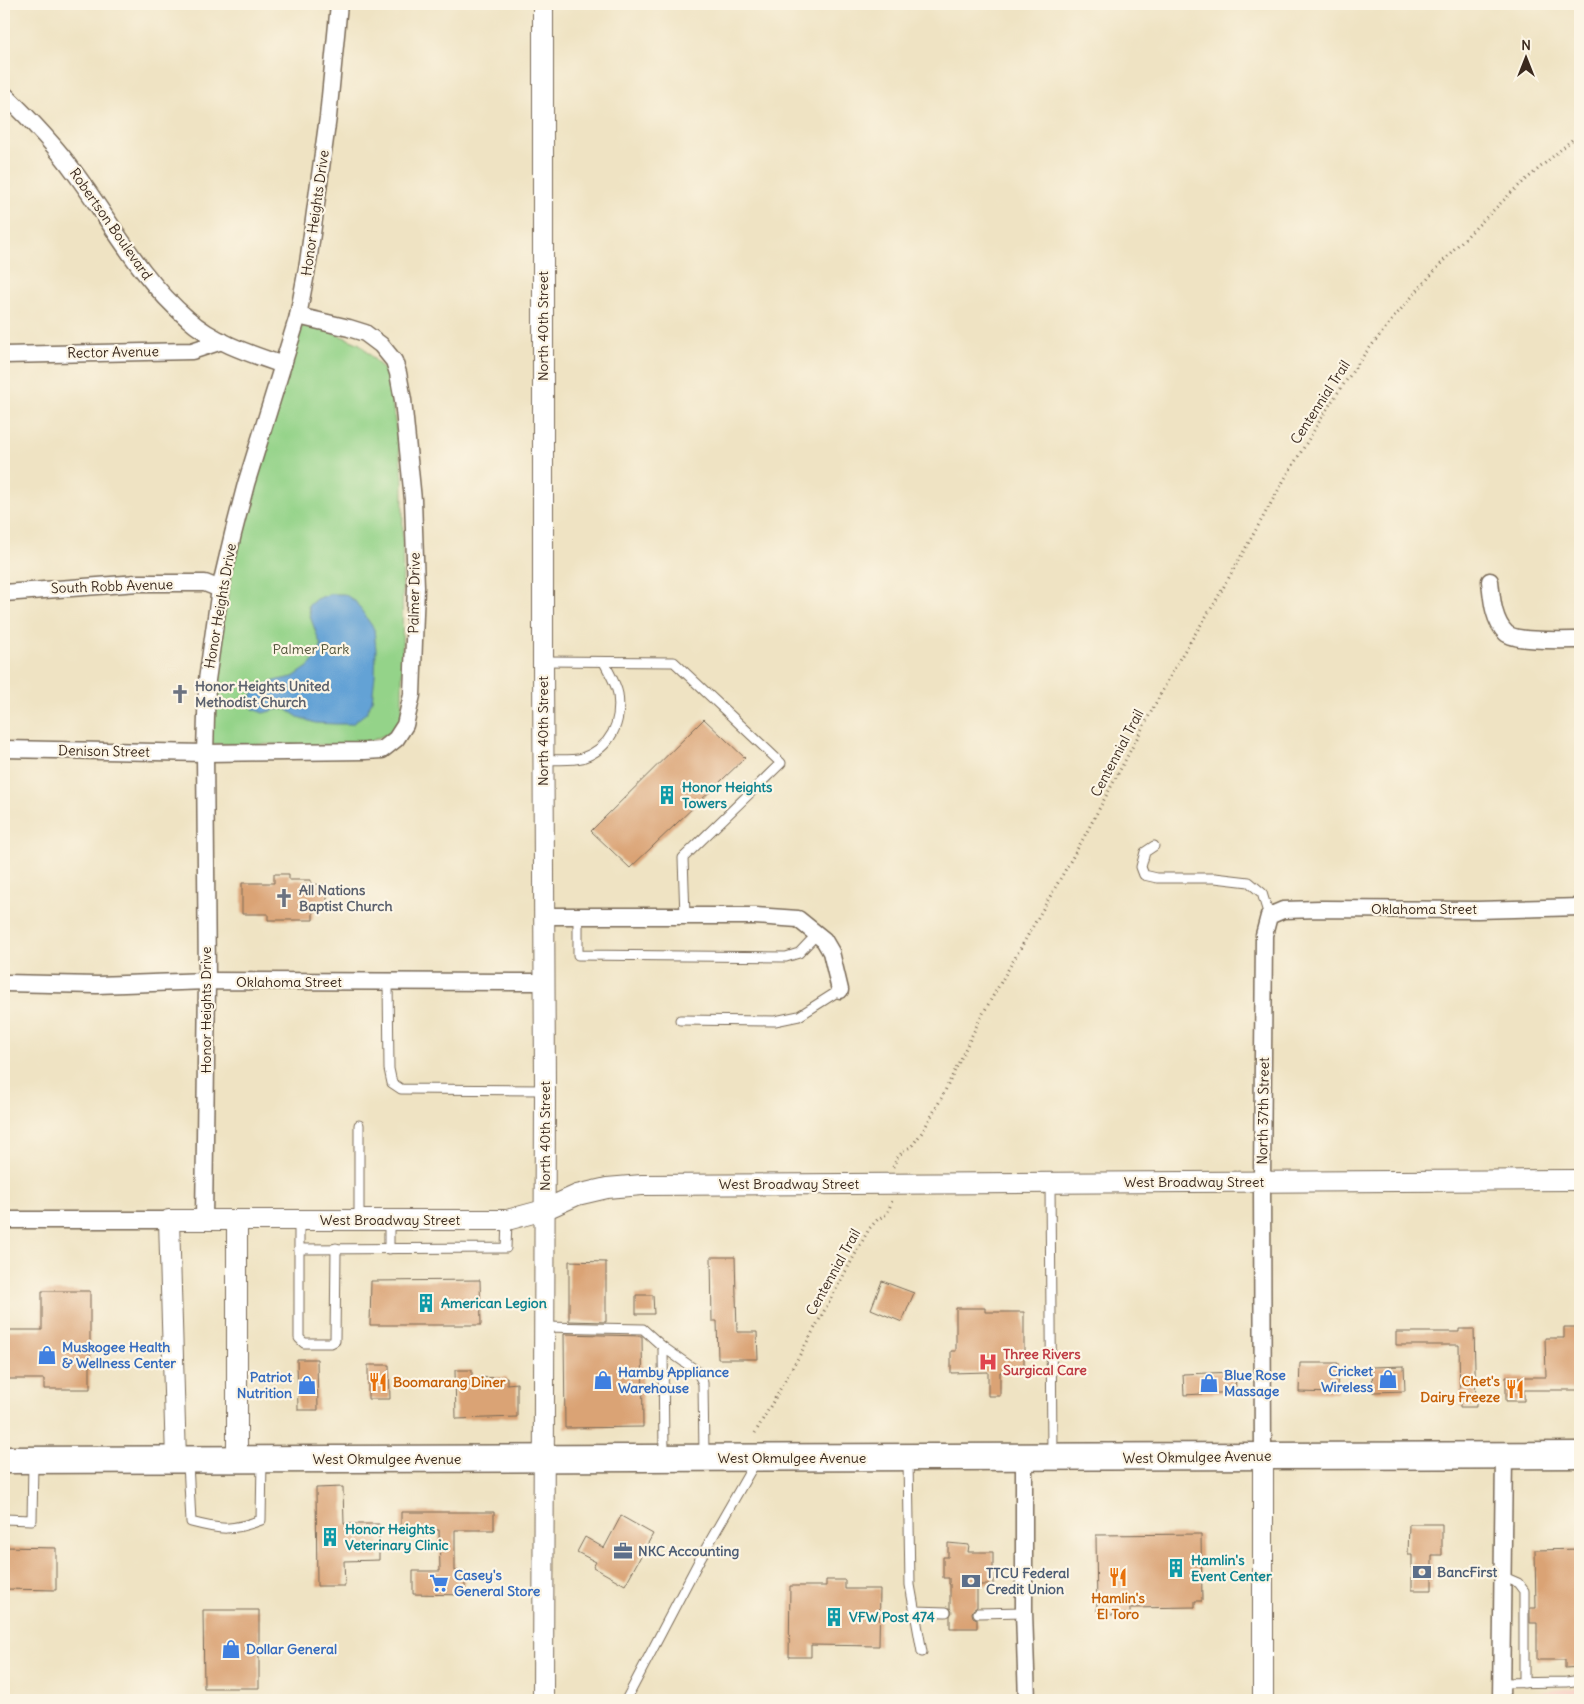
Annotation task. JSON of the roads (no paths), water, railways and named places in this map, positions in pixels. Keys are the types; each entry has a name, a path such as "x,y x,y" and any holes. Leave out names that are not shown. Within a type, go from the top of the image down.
{"main road":[{"name":"West Okmulgee Avenue","path":"4,1460 704,1458 757,1445 908,1458 1580,1455"}],"street":[{"name":"Honor Heights Drive","path":"204,1220 207,981 205,753 207,680 220,589 246,484 298,316 308,263 327,127 339,4"},
{"name":"North 40th Street","path":"543,4 545,1090 543,1700"},
{"name":"Robertson Boulevard","path":"4,94 35,124 74,172 142,273 189,320 222,341 283,365"},
{"name":"Palmer Drive","path":"205,753 382,750 396,739 405,725 412,695 416,587 413,500 403,400 398,373 390,355 381,345 365,333 298,316"},
{"name":"Rector Avenue","path":"4,355 192,350 222,341"},
{"path":"1490,581 1493,607 1500,624 1508,635 1521,639 1580,640"},
{"name":"South Robb Avenue","path":"4,593 138,583 205,583 220,589"},
{"name":"Denison Street","path":"4,750 205,753"},
{"name":"Oklahoma Street","path":"1269,916 1282,910 1580,908"},
{"path":"544,916 755,916 793,918 802,922 824,940 831,952 840,990"},
{"name":"North 37th Street","path":"1264,1456 1262,1181 1264,934 1269,916"},
{"name":"Oklahoma Street","path":"4,983 97,985 207,981 544,982"},
{"name":"West Broadway Street","path":"4,1220 507,1220 544,1210 578,1194 607,1188 642,1185 1580,1180"},
{"path":"169,1220 182,1460"},
{"path":"237,1221 250,1460"},
{"path":"1263,1700 1264,1456"},
{"path":"1501,1700 1504,1456"},
{"path":"1024,1458 1024,1612 1027,1700"}],"lane":[{"path":"543,661 674,662 781,763 683,858 685,916"},
{"path":"543,760 581,758 601,749 614,730 619,716 617,692 604,662"},
{"path":"1154,846 1145,852 1141,867 1144,875 1157,878 1215,878 1249,882 1262,894 1269,916"},
{"path":"578,916 578,955 786,957 799,953 817,934"},
{"path":"388,982 389,1069 392,1083 396,1086 401,1089 545,1090"},
{"path":"680,1020 775,1021 800,1016 840,990"},
{"path":"359,1125 359,1220"},
{"path":"1050,1183 1052,1458"},
{"path":"389,1220 389,1248"},
{"path":"299,1248 506,1248 507,1220"},
{"path":"299,1221 299,1338 304,1343 331,1343 335,1341 336,1248"},
{"path":"544,1327 642,1329 662,1347 698,1371 703,1383 704,1458"},
{"path":"662,1347 664,1458"},
{"path":"626,1700 757,1445"},
{"path":"908,1458 910,1585 922,1652"},
{"path":"4,1520 32,1520 33,1460"},
{"path":"182,1460 191,1522 213,1528 240,1528 261,1520 250,1460"},
{"path":"1502,1576 1518,1582 1524,1591 1524,1683"},
{"path":"915,1611 946,1612"},
{"path":"978,1612 1024,1612"},
{"path":"1501,1683 1568,1682 1580,1680"}],"water":[{"path":"330,594 344,594 355,601 374,629 376,650 375,675 372,701 366,713 352,724 335,724 315,723 298,717 286,709 263,713 253,709 251,696 258,687 293,677 308,667 317,657 321,646 308,606 316,599"}],"place":[{"name":"Honor Heights United Methodist Church","path":"180,694"},
{"name":"Honor Heights Towers","path":"667,795"},
{"name":"All Nations Baptist Church","path":"284,898"},
{"name":"American Legion","path":"426,1303"},
{"name":"Muskogee Health & Wellness Center","path":"47,1355"},
{"name":"Three Rivers Surgical Care","path":"988,1362"},
{"name":"Cricket Wireless","path":"1388,1379"},
{"name":"Hamby Appliance Warehouse","path":"603,1380"},
{"name":"Boomarang Diner","path":"378,1382"},
{"name":"Blue Rose Massage","path":"1209,1383"},
{"name":"Patriot Nutrition","path":"307,1385"},
{"name":"Chet's Dairy Freeze","path":"1515,1389"},
{"name":"Honor Heights Veterinary Clinic","path":"330,1537"},
{"name":"NKC Accounting","path":"623,1551"},
{"name":"Hamlin's Event Center","path":"1176,1568"},
{"name":"BancFirst","path":"1422,1572"},
{"name":"Hamlin's El Toro","path":"1118,1577"},
{"name":"TTCU Federal Credit Union","path":"971,1581"},
{"name":"Casey's General Store","path":"439,1583"},
{"name":"VFW Post 474","path":"834,1617"},
{"name":"Dollar General","path":"231,1649"}],"park label":[{"name":"Palmer Park","path":"311,649"}]}
